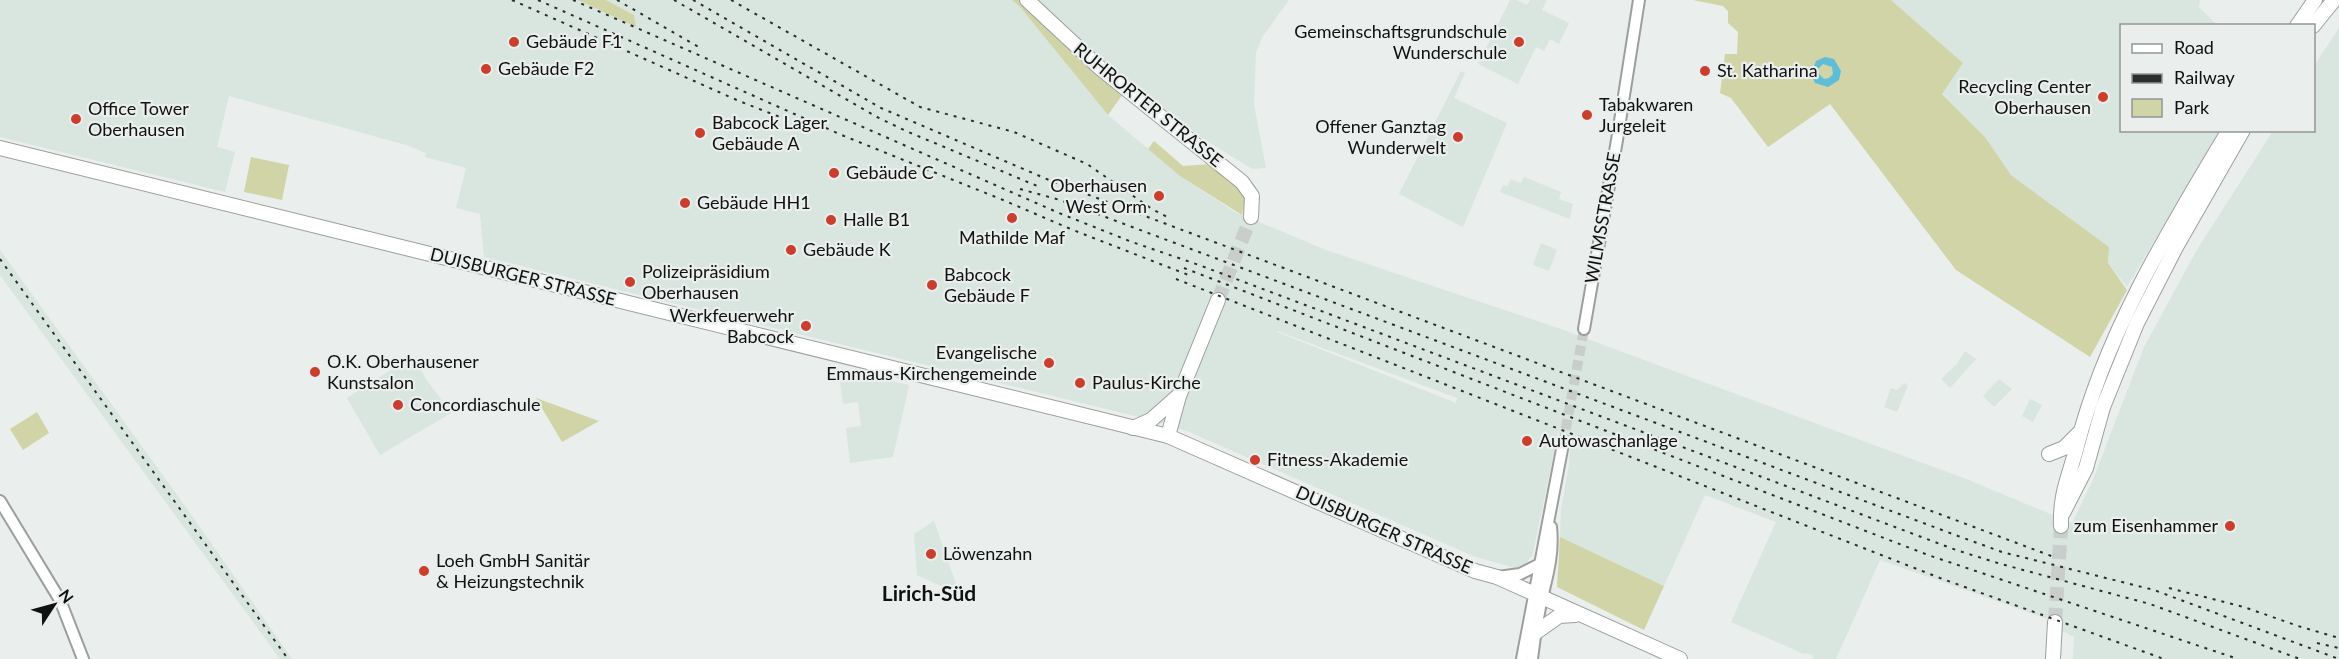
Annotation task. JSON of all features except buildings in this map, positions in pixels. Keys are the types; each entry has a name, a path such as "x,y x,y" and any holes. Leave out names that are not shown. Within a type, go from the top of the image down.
{"main road":[{"name":"RUHRORTER STRASSE","path":"1027,0 1100,68 1242,182 1252,196 1251,217"},
{"path":"2298,24 2316,0"},
{"path":"2315,24 2334,0"},
{"path":"2228,132 2158,250 2116,336 2080,432 2064,486 2061,522 2086,468 2103,407 2137,323 2176,247 2242,132"},
{"name":"DUISBURGER STRASSE","path":"0,148 1168,436 1475,571 1497,577 1680,659"},
{"path":"1168,436 1179,396 1218,300"},
{"path":"1133,428 1151,420 1179,396"},
{"path":"2049,454 2064,448 2080,432"},
{"path":"1535,633 1559,616 1579,615"},
{"path":"2053,659 2055,622"}],"street":[{"name":"WILMSSTRASSE","path":"1584,329 1639,0"},
{"path":"1532,659 1540,564 1563,444"},
{"path":"0,501 60,600 83,659"},
{"path":"1522,659 1538,596 1546,587 1552,550 1550,518"},
{"path":"1497,577 1520,574 1540,564"}],"shaded area":[{"path":"0,0 578,0 635,26 634,15 606,0 1012,0 1108,115 1180,176 1235,212 1326,250 1555,327 1966,479 2072,523 2092,482 2144,347 2198,248 2272,132 2315,132 2315,64 2339,28 2339,659 2073,659 2074,637 2062,631 2062,624 1880,560 1836,659 1813,659 1814,656 1804,654 1731,622 1776,522 1705,495 1664,586 1560,537 1561,510 1571,438 1558,433 1532,557 1527,563 1515,568 1473,556 1187,431 1135,416 484,257 480,214 456,208 466,168 425,157 426,153 406,145 229,96 217,147 235,152 225,192 0,137","holes":["1277,331 1457,398 1456,403 1277,332"]},
{"path":"1036,0 1289,0 1263,36 1256,52 1254,105 1266,168 1252,169 1202,138 1090,51"},
{"name":"Gemeinschaftsgrundschule Wunderschule","path":"1510,0 1517,0 1527,5 1530,0 1547,0 1542,10 1569,23 1559,44 1550,39 1544,51 1536,47 1518,84 1478,64"},
{"path":"1891,0 2200,0 2199,7 2216,24 2120,24 2120,132 2218,132 2127,287 2108,263 2109,247 2011,175 1985,137 1942,93 1963,63"},
{"path":"1461,71 1465,73 1454,98 1507,123 1463,227 1399,194"},
{"path":"1524,177 1561,192 1559,199 1573,204 1570,219 1500,192 1503,185 1508,186 1510,179 1521,183"},
{"path":"1541,243 1557,250 1549,271 1533,265"},
{"path":"0,250 190,513 292,659 280,659 0,275"},
{"path":"1965,351 1976,359 1950,388 1941,379 1957,364"},
{"name":"Concordiaschule","path":"411,357 414,361 416,360 426,379 451,413 380,455 347,398"},
{"path":"842,370 909,385 893,457 850,463 846,428 861,426 858,402 843,404 839,375"},
{"path":"1999,379 2012,389 1994,407 1983,396"},
{"path":"1905,383 1908,386 1897,412 1884,407 1891,388 1897,390"},
{"path":"2030,399 2042,405 2033,422 2022,416"},
{"name":"Löwenzahn","path":"934,521 957,587 952,591 917,575 914,534"}],"green space":[{"path":"578,0 606,0 634,15 636,27"},
{"path":"1012,0 1020,0 1123,94 1108,115 1020,7"},
{"path":"1693,0 1891,0 1963,63 1942,94 1985,137 2011,175 2109,247 2108,263 2127,290 2090,357 1956,270 1830,104 1768,147 1731,98 1720,93 1725,54 1737,54 1738,32 1728,23 1728,11 1723,6"},
{"path":"1154,141 1183,166 1211,164 1246,194 1242,215 1180,176 1148,149"},
{"path":"251,157 289,165 282,200 244,192"},
{"path":"536,398 599,421 562,442"},
{"path":"37,412 49,433 23,450 10,429"},
{"path":"1560,537 1664,586 1644,630 1557,587"}],"water":[{"path":"1825,57 1834,59 1841,71 1839,80 1828,87 1815,83 1811,74 1816,61","holes":["1823,64 1832,67 1833,74 1829,78 1824,79 1819,74 1818,69"]}],"tunnel":[{"path":"1218,300 1251,217"},
{"path":"1563,444 1584,329"},
{"path":"2055,622 2061,526"}],"railway":[{"path":"512,0 739,101 790,121"},
{"path":"538,0 844,136 1191,276"},
{"path":"573,0 1059,213 1132,242 1199,265 1956,550 2150,604 2300,659"},
{"path":"617,0 702,49"},
{"path":"674,0 877,117 1042,188"},
{"path":"693,0 881,108 1049,180 2054,557"},
{"path":"731,0 920,107 1014,132 1087,164 1152,209 1171,219"},
{"path":"1020,189 1060,200 2002,552 2154,590 2339,659"},
{"path":"0,259 288,659"},
{"path":"1184,268 1928,555 2238,659"},
{"path":"1176,279 1940,578 2164,659"},
{"path":"2169,588 2244,607 2339,638"},
{"path":"2317,643 2339,648"}],"place":[{"name":"Gebäude F1","path":"514,42"},
{"name":"Gemeinschaftsgrundschule Wunderschule","path":"1519,42"},
{"name":"Gebäude F2","path":"486,69"},
{"name":"St. Katharina","path":"1705,71"},
{"name":"Recycling Center Oberhausen","path":"2103,97"},
{"name":"Tabakwaren Jurgeleit","path":"1587,115"},
{"name":"Office Tower Oberhausen","path":"76,119"},
{"name":"Babcock Lager Gebäude A","path":"700,133"},
{"name":"Offener Ganztag Wunderwelt","path":"1458,137"},
{"name":"Gebäude C","path":"834,173"},
{"name":"Oberhausen West Orm","path":"1159,196"},
{"name":"Gebäude HH1","path":"685,203"},
{"name":"Mathilde Maf","path":"1012,218"},
{"name":"Halle B1","path":"831,220"},
{"name":"Gebäude K","path":"791,250"},
{"name":"Polizeipräsidium Oberhausen","path":"630,282"},
{"name":"Babcock Gebäude F","path":"932,285"},
{"name":"Werkfeuerwehr Babcock","path":"806,326"},
{"name":"Evangelische Emmaus-Kirchengemeinde","path":"1049,363"},
{"name":"O.K. Oberhausener Kunstsalon","path":"315,372"},
{"name":"Paulus-Kirche","path":"1080,383"},
{"name":"Concordiaschule","path":"398,405"},
{"name":"Autowaschanlage","path":"1527,441"},
{"name":"Fitness-Akademie","path":"1255,460"},
{"name":"zum Eisenhammer","path":"2230,526"},
{"name":"Löwenzahn","path":"931,554"},
{"name":"Loeh GmbH Sanitär & Heizungstechnik","path":"424,571"}],"district":[{"name":"Lirich-Süd","path":"929,594"}]}
